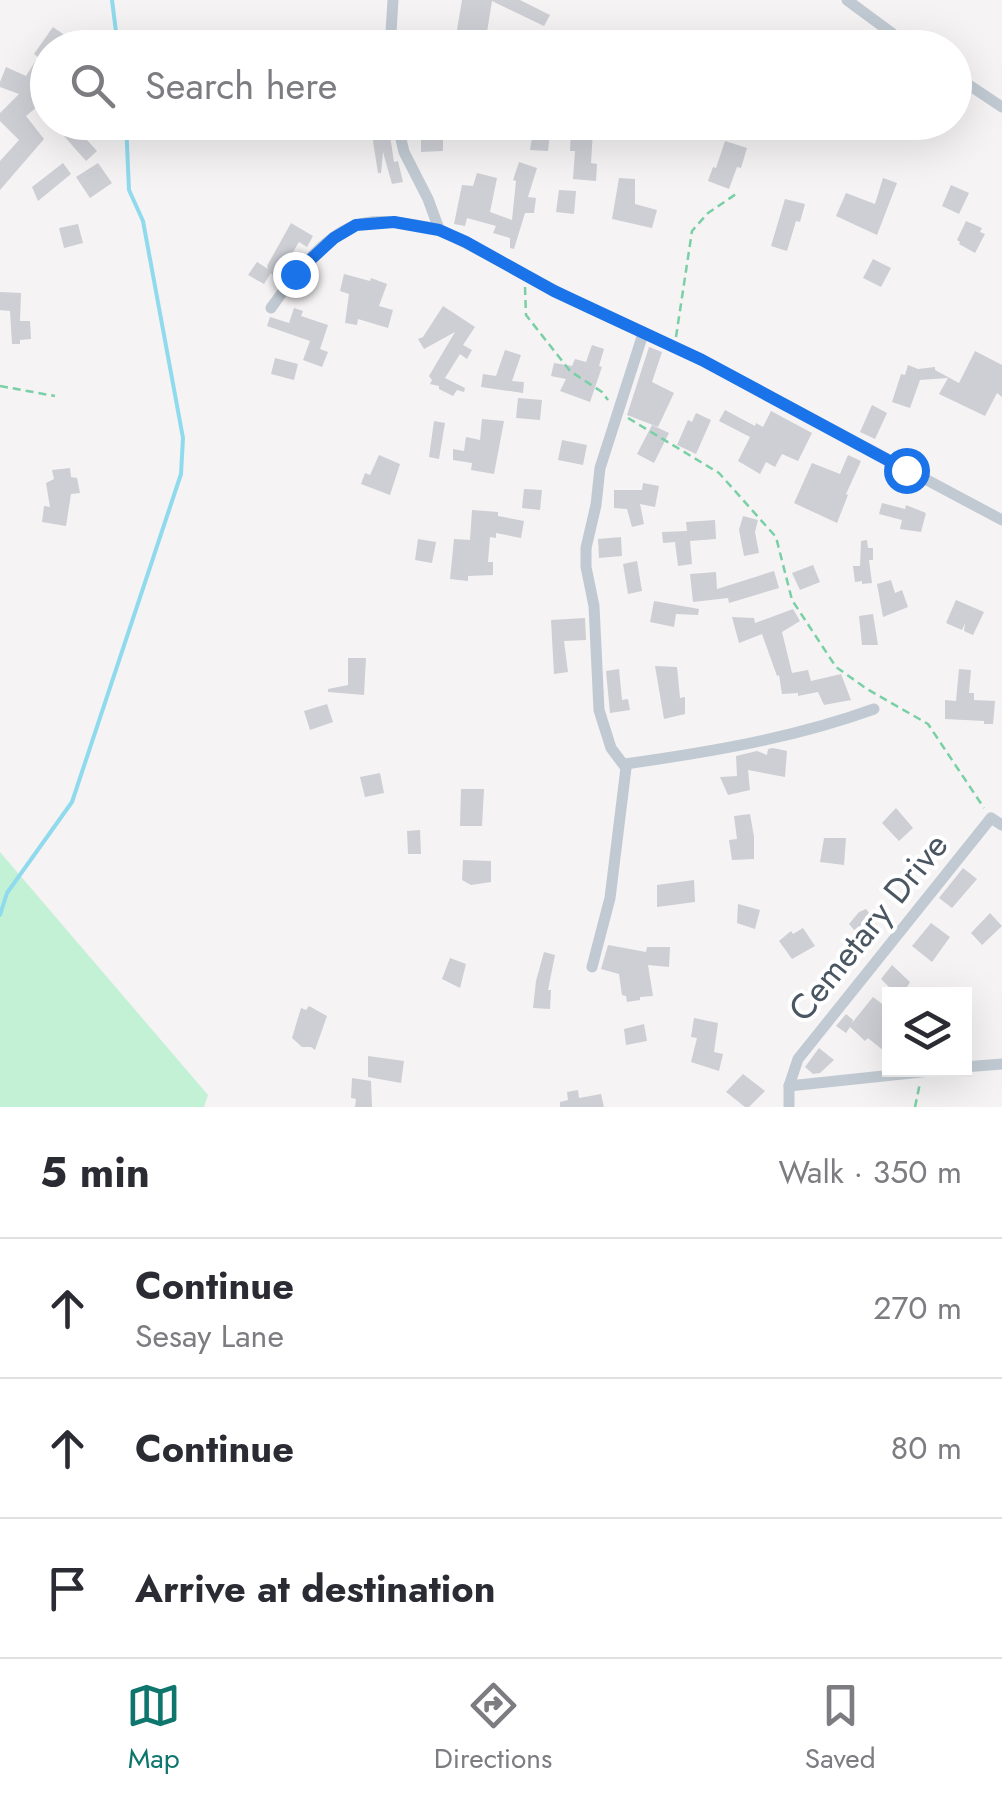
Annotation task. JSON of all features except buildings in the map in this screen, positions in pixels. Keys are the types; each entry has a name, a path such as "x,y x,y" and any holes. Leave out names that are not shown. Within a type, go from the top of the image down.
{"street":[{"path":"392,30 394,0"},
{"path":"847,0 888,30"},
{"path":"972,88 1002,107"},
{"path":"402,140 439,230"},
{"path":"271,308 295,274 334,238 356,225 394,222 439,230 674,347 1002,520"},
{"path":"592,967 610,898 626,774 625,764 611,748 599,710 594,606 586,548 598,478 644,334"},
{"path":"625,764 724,749 834,724 874,709"},
{"name":"Cemetary Drive","path":"789,1086 798,1058 996,821"},
{"path":"972,1066 1002,1064"},
{"path":"789,1107 789,1086 882,1076"}],"path":[{"path":"674,347 692,231 708,213 739,192"},
{"path":"525,276 526,315 570,370 602,392 617,412 719,474 776,537 792,600 836,667 928,724 996,821"},
{"path":"0,386 55,396"},
{"path":"915,1107 919,1077"}],"green space":[{"path":"0,852 208,1095 204,1107 0,1107"}],"waterway":[{"path":"112,0 116,30"},
{"path":"0,915 7,893 72,802 181,474 183,438 143,221 129,190 127,140"}],"route":[{"path":"295,274 334,238 356,225 394,222 439,230 554,291 702,360 906,470"}]}
